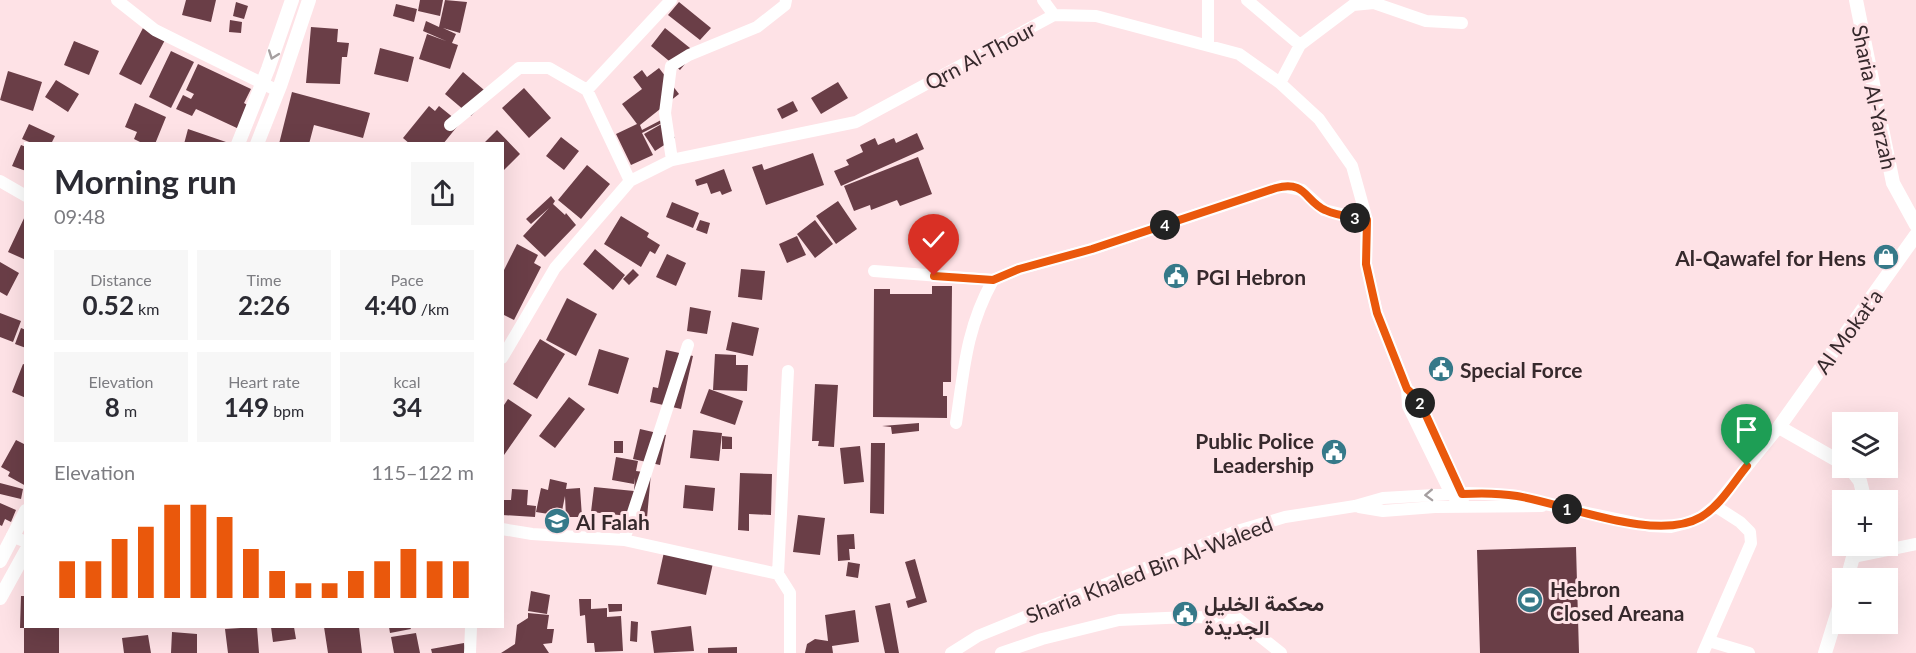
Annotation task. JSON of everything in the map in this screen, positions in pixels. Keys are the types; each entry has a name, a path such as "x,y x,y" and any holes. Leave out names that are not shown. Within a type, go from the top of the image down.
{"street":[{"path":"117,0 155,30 278,91"},
{"path":"239,142 292,0"},
{"path":"258,142 309,0"},
{"path":"587,90 671,0"},
{"path":"672,160 665,113 671,66 689,55 757,27 785,5 786,0"},
{"path":"1043,0 1054,15"},
{"path":"1208,0 1208,45"},
{"path":"1247,0 1300,45"},
{"name":"Sharia Al-Yarzah","path":"1856,0 1893,183 1916,225"},
{"path":"1280,83 1300,45 1353,4 1374,3 1426,21 1462,22"},
{"name":"Qrn Al-Thour","path":"504,355 555,268 630,181 672,160 856,122 1054,15 1096,16 1239,54 1280,83 1319,119 1352,166 1367,220 1366,264 1377,313 1407,389 1408,406 1459,498"},
{"path":"450,125 519,68 549,68 587,90 630,181"},
{"path":"0,181 24,195"},
{"path":"874,271 993,280 1019,269 1092,249 1282,186 1302,190 1324,210 1367,220"},
{"name":"Al Mokat'a","path":"1779,427 1916,236"},
{"path":"956,423 968,336 978,307 993,280"},
{"path":"624,540 688,345"},
{"path":"788,371 778,574 790,593 790,653"},
{"path":"1355,506 1383,498 1459,498 1522,508 1549,505 1650,526 1671,527 1701,517 1715,506 1779,427 1832,457"},
{"path":"1355,506 1383,511 1459,498"},
{"name":"Sharia Khaled Bin Al-Waleed","path":"951,653 978,636 1234,532 1285,517 1355,506"},
{"path":"1703,653 1750,543 1750,532 1740,522 1715,506"},
{"path":"0,561 24,515"},
{"path":"504,529 624,540 778,574"},
{"path":"12,536 24,541"},
{"path":"1898,546 1916,544"},
{"path":"0,598 24,555"},
{"path":"1001,653 1042,639 1119,620 1189,616 1236,618 1281,653"},
{"path":"470,653 471,628"},
{"path":"1825,653 1832,630"},
{"path":"1709,641 1749,653"}],"building":[{"path":"186,0 216,0 211,22 182,15"},
{"path":"420,0 443,0 440,16 418,11"},
{"path":"445,0 467,2 460,33 443,28 456,34 452,43 458,45 450,69 419,59 427,34 446,41 423,31 426,21 439,27"},
{"path":"236,2 248,6 244,19 233,16"},
{"path":"679,2 711,28 700,40 668,15"},
{"path":"396,4 417,9 414,22 393,16"},
{"path":"230,20 242,22 241,33 229,32"},
{"path":"311,27 338,29 337,42 349,43 347,57 342,57 340,84 306,83"},
{"path":"143,28 165,40 141,85 119,74"},
{"path":"665,28 695,52 680,70 651,46"},
{"path":"74,41 99,51 89,75 64,65"},
{"path":"380,48 414,57 408,82 374,74"},
{"path":"171,51 194,62 171,108 149,97"},
{"path":"198,64 251,89 244,103 249,106 239,129 196,109 192,116 176,109 183,95 191,99 194,94 186,90"},
{"path":"659,68 679,94 640,125 642,130 663,119 664,122 642,133 653,155 631,165 616,134 637,124 622,104 642,89 633,77 642,70 647,77"},
{"path":"8,71 42,82 33,111 0,100"},
{"path":"463,72 490,95 471,116 445,94"},
{"path":"56,80 79,94 68,112 45,97"},
{"path":"838,82 848,98 821,114 811,98"},
{"path":"524,88 551,118 529,138 502,108"},
{"path":"292,92 370,113 363,138 314,125 310,142 280,142"},
{"path":"793,101 798,111 782,119 777,109"},
{"path":"135,103 166,117 156,142 140,142 134,139 137,132 125,127"},
{"path":"429,106 435,111 439,106 460,123 445,142 408,142 403,138"},
{"path":"665,122 675,138 655,151 644,134"},
{"path":"29,124 55,136 52,142 29,142 22,139"},
{"path":"188,129 226,142 185,142"},
{"path":"497,130 520,154 504,170 504,142 485,142"},
{"path":"917,133 924,149 841,186 834,171 849,165 846,160 863,152 860,145 875,138 878,145 894,138 896,143"},
{"path":"561,137 579,151 564,170 546,156"},
{"path":"21,145 24,146 24,170 12,166"},
{"path":"813,153 824,185 766,205 752,167 762,164 764,170"},
{"path":"918,157 932,194 900,206 897,200 871,210 870,205 854,211 844,186"},
{"path":"587,165 610,184 581,219 558,200"},
{"path":"724,169 732,191 722,195 720,191 711,194 707,183 697,186 695,180"},
{"path":"551,196 555,201 553,204 565,215 566,213 576,225 545,257 523,236 549,208 531,224 526,219"},
{"path":"838,201 857,229 836,244 816,216"},
{"path":"672,202 699,213 693,228 666,217"},
{"path":"621,216 649,233 647,237 660,245 655,254 650,251 641,267 604,244"},
{"path":"24,218 24,259 8,252"},
{"path":"700,220 710,223 707,234 696,230"},
{"path":"815,220 833,244 815,258 797,234"},
{"path":"797,236 806,255 787,263 779,244"},
{"path":"517,244 538,255 534,263 541,267 514,320 504,315 504,270"},
{"path":"595,249 625,275 613,290 583,264"},
{"path":"667,254 686,263 676,286 656,277"},
{"path":"0,262 19,273 7,296 0,292"},
{"path":"633,269 639,275 629,285 623,279"},
{"path":"741,269 765,271 762,300 738,297"},
{"path":"932,286 952,286 951,382 943,382 943,396 947,396 947,418 873,417 874,289 890,289 890,294 932,294"},
{"path":"567,298 597,314 576,356 546,340"},
{"path":"690,307 711,311 707,334 687,331"},
{"path":"0,313 21,321 13,342 0,337"},
{"path":"732,322 759,328 753,356 726,350"},
{"path":"21,328 24,329 24,347 15,344"},
{"path":"540,339 565,354 537,399 513,384"},
{"path":"599,349 629,358 618,394 588,385"},
{"path":"666,350 693,356 681,409 650,402 653,387 658,388"},
{"path":"715,354 736,355 736,365 748,365 747,391 713,390"},
{"path":"23,364 24,364 24,397 12,392"},
{"path":"815,384 838,385 834,447 818,446 819,441 812,441"},
{"path":"709,389 743,401 735,425 700,413"},
{"path":"569,397 585,409 555,448 539,436"},
{"path":"508,399 532,415 504,455 504,405"},
{"path":"919,423 919,431 892,434 891,427 882,426"},
{"path":"640,429 666,435 660,465 633,459"},
{"path":"693,430 722,433 719,461 690,458"},
{"path":"722,436 732,437 732,449 722,449"},
{"path":"16,440 24,444 24,485 8,476 10,472 1,467"},
{"path":"614,441 623,441 623,453 614,453"},
{"path":"871,443 885,443 884,514 870,513"},
{"path":"860,446 864,482 844,484 840,448"},
{"path":"616,457 638,461 636,471 651,473 647,518 591,512 594,487 634,491 635,478 634,484 612,480"},
{"path":"740,473 772,474 771,515 749,514 749,531 738,530"},
{"path":"550,479 567,483 566,489 580,488 582,517 566,517 565,496 561,516 536,512 541,488 548,490"},
{"path":"0,483 23,489 21,499 0,494"},
{"path":"685,485 715,488 713,511 683,508"},
{"path":"512,489 528,490 527,505 536,506 535,517 504,515 504,500 511,500"},
{"path":"0,503 16,510 11,522 5,519 2,526 0,525"},
{"path":"798,515 825,518 820,555 793,552"},
{"path":"854,534 855,549 849,549 850,560 838,561 837,535"},
{"path":"1576,547 1579,653 1480,653 1477,550"},
{"path":"664,552 713,563 706,595 657,584"},
{"path":"915,559 927,602 908,608 906,601 916,598 905,562"},
{"path":"848,562 860,564 858,578 846,576"},
{"path":"531,591 550,595 547,614 528,611"},
{"path":"21,596 24,596 24,628 20,628"},
{"path":"579,599 591,599 591,609 607,608 607,617 621,616 623,651 595,652 594,643 587,643 585,615 580,616"},
{"path":"890,603 899,653 885,653 875,606"},
{"path":"608,604 622,604 622,611 609,612"},
{"path":"855,610 859,642 832,646 833,653 805,653 807,644 815,639 828,641 825,615"},
{"path":"528,613 549,615 547,629 554,629 552,643 543,644 549,653 501,653 515,644 517,625 528,618"},
{"path":"631,621 638,622 637,642 630,641"},
{"path":"691,626 694,651 654,653 651,631"},
{"path":"24,628 59,628 59,653 24,653"},
{"path":"257,628 259,653 228,653 225,629"},
{"path":"271,628 294,628 296,639 273,642"},
{"path":"324,628 359,628 362,653 328,653"},
{"path":"389,628 411,629 390,633"},
{"path":"172,632 197,634 197,653 171,653"},
{"path":"416,633 420,653 394,653 391,637"},
{"path":"148,635 151,653 124,653 122,638"},
{"path":"464,643 466,653 432,653 431,649"},
{"path":"737,647 737,653 708,653 708,648"}],"place":[{"name":"Al-Qawafel for Hens","path":"1886,257"},
{"name":"PGI Hebron","path":"1176,276"},
{"name":"Special Force","path":"1441,369"},
{"name":"Public Police Leadership","path":"1334,452"},
{"name":"Al Falah","path":"557,521"},
{"name":"Hebron Closed Areana","path":"1530,600"},
{"name":"محكمة الخليل الجديدة","path":"1185,614"}],"route":[{"path":"934,276 993,280 1019,269 1092,249 1276,188 1292,186 1307,193 1324,210 1367,220 1366,264 1377,313 1407,389 1419,400 1462,494 1518,496 1549,505 1650,526 1671,527 1701,517 1715,506 1747,466"}]}
